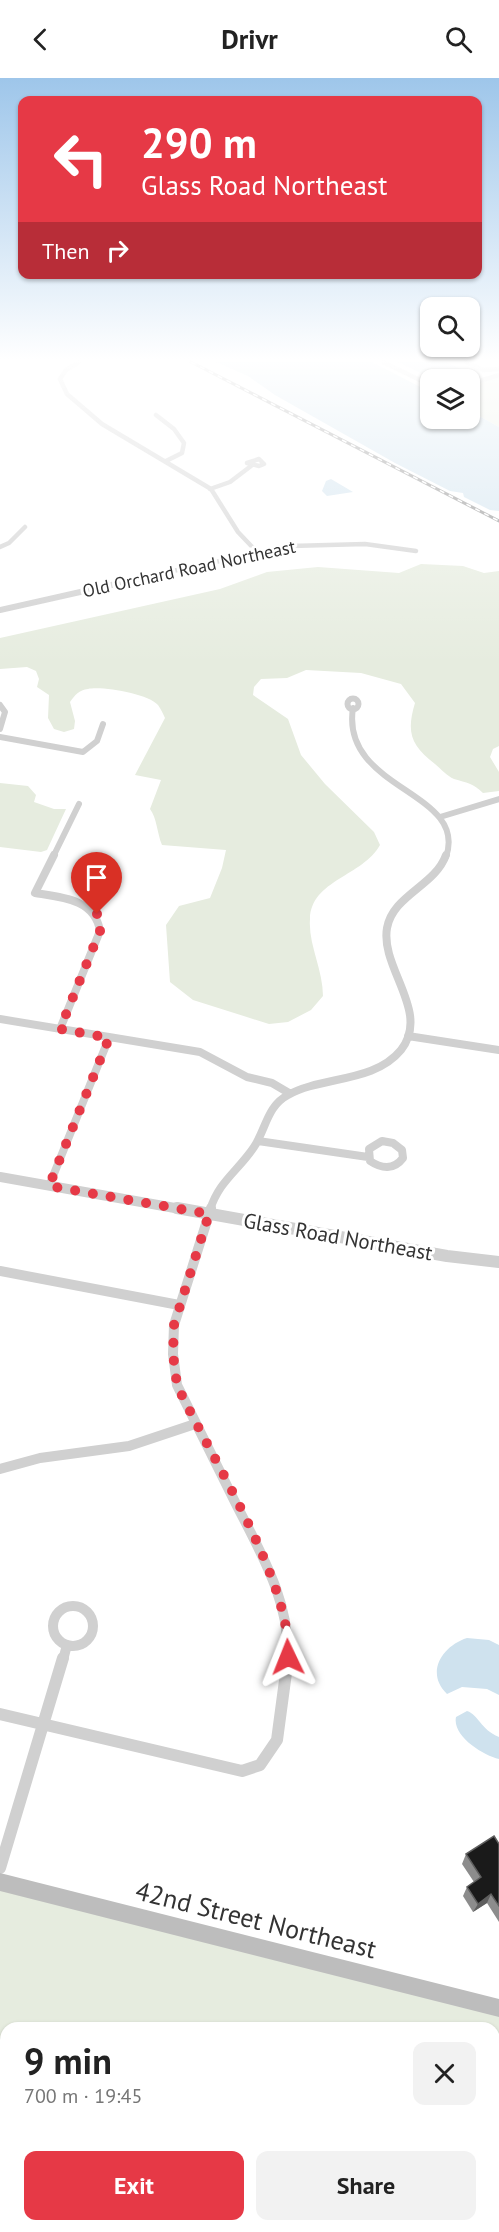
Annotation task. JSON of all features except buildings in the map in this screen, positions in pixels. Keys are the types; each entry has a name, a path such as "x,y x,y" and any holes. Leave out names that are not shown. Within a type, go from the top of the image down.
{"main road":[{"name":"42nd Street Northeast","path":"0,1882 499,2008"}],"street":[{"path":"168,463 210,489 226,507 238,532 257,552"},
{"path":"210,489 230,482 251,466"},
{"path":"0,547 9,543 25,527"},
{"name":"Old Orchard Road Northeast","path":"0,610 291,546 341,543 416,551"},
{"path":"0,705 4,712 0,729"},
{"path":"0,1714 242,1771 260,1766 277,1740 285,1693 288,1649 284,1611 261,1554 177,1385 173,1354 174,1325 209,1214 221,1185 246,1160 258,1141 271,1108 289,1094 370,1070 389,1060 402,1049 408,1036 408,1012 404,990 386,944 387,927 394,912 440,871 447,858 448,831 440,817 370,765 361,755 351,730 353,708"},
{"path":"0,737 83,752 94,747 101,735 103,724"},
{"path":"440,817 499,799"},
{"path":"60,1029 100,931 101,921 97,914 70,899 35,893 79,804"},
{"path":"0,1019 200,1052 247,1077 272,1083 289,1094"},
{"path":"408,1036 499,1050"},
{"path":"49,1186 109,1038"},
{"path":"258,1141 368,1157"},
{"name":"Glass Road Northeast","path":"0,1177 477,1261 499,1262"},
{"path":"0,1271 179,1305"},
{"path":"0,1469 27,1459 107,1451 157,1440 195,1424"},
{"path":"0,1868 67,1645"}],"shaded area":[{"path":"421,564 463,566 484,573 499,571 499,746 493,749 490,757 499,772 499,791 483,793 473,785 451,778 420,751 411,730 415,703 401,684 361,673 306,670 287,678 261,679 254,687 253,695 288,719 301,755 325,784 374,832 380,845 362,864 319,895 313,906 310,928 323,996 311,1010 288,1022 269,1024 193,1000 170,982 166,925 179,906 210,898 222,868 226,850 162,845 150,809 161,780 135,775 165,718 161,710 158,705 145,697 95,688 78,693 70,702 75,721 74,729 64,732 54,729 48,718 49,695 37,687 39,679 36,671 27,667 0,669 0,638 220,589 267,572 318,567 399,573"},
{"path":"0,783 28,786 36,795 34,802 54,809 66,809 47,850 41,852 0,847"},
{"path":"0,1882 499,2008 499,2022 0,2022"}],"water":[{"path":"394,463 499,463 499,511 490,510 464,497 463,493 450,491"},
{"path":"331,479 353,492 327,496 322,491 326,481"},
{"path":"467,1638 489,1640 499,1645 499,1695 487,1689 462,1687 447,1694 441,1686 437,1678 439,1661 450,1647"},
{"path":"467,1711 499,1737 499,1759 477,1749 459,1731 456,1717"}],"railway":[{"path":"386,463 499,521"}],"route":[{"path":"97,914 101,921 100,931 60,1029 109,1038 49,1186 209,1214 174,1325 173,1354 177,1385 261,1554 284,1611 289,1638 288,1657"}]}
